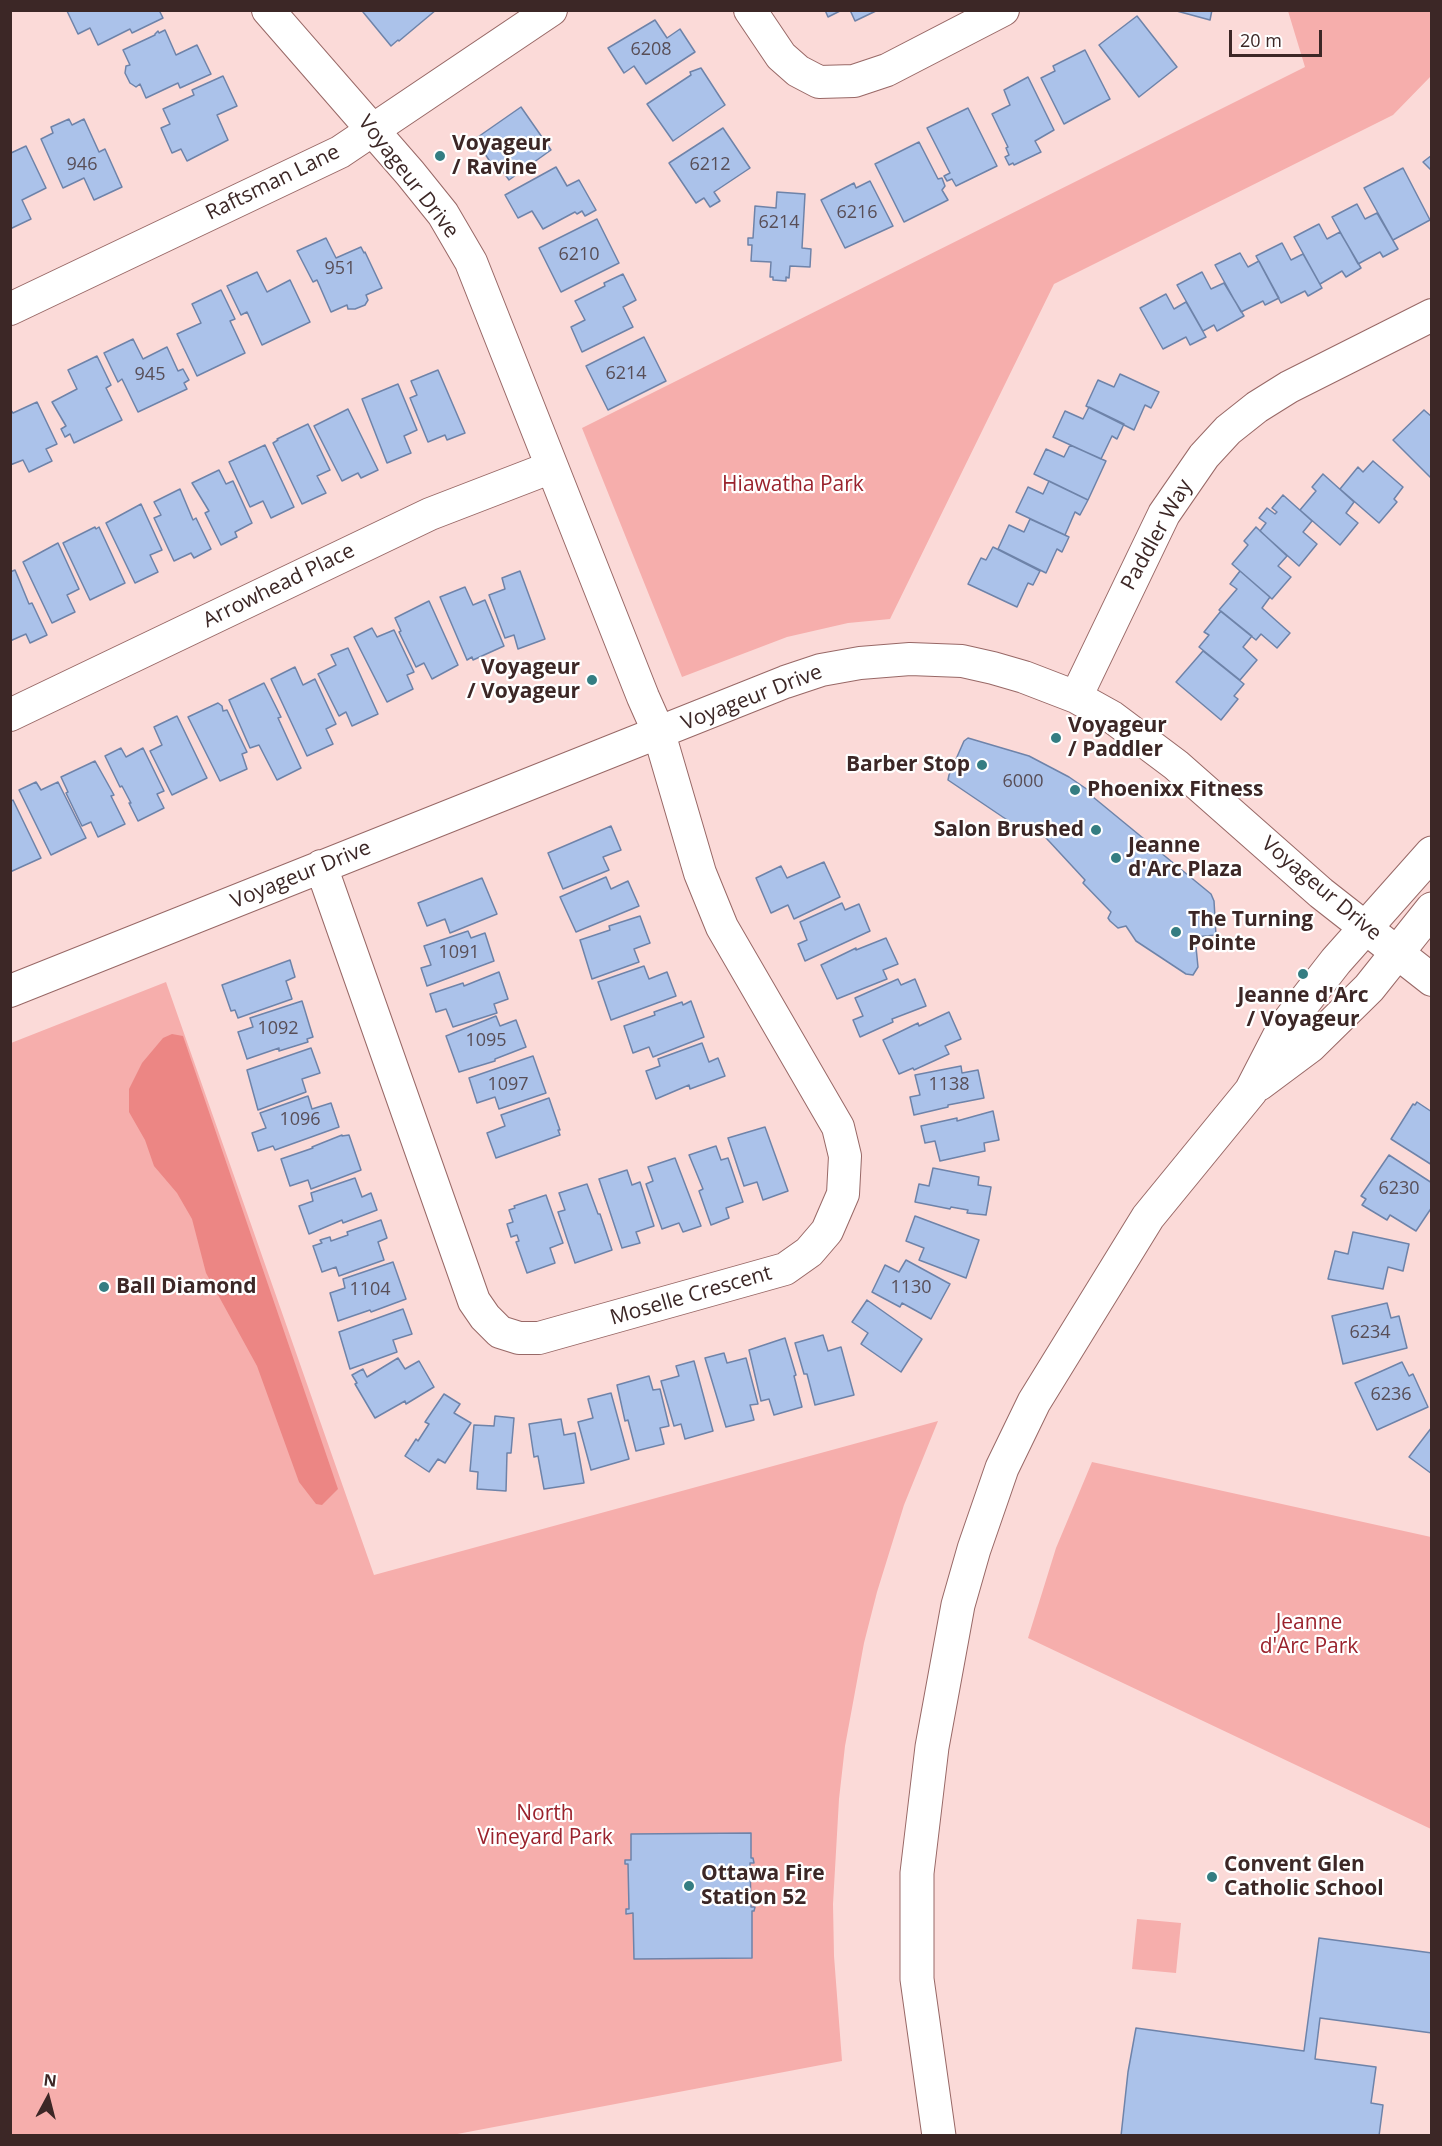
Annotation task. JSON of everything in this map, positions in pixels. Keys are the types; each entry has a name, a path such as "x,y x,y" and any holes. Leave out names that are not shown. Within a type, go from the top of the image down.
{"main road":[{"path":"939,2136 917,1979 917,1873 934,1736 958,1605 974,1549 1002,1468 1034,1402 1148,1217 1251,1091 1283,1029 1365,928 1431,853"},
{"path":"1251,1091 1310,1046 1370,988 1431,909"}],"street":[{"name":"Voyageur Drive","path":"268,10 374,130 443,214 471,262 640,692 659,733"},
{"name":"Raftsman Lane","path":"10,309 340,152 551,10"},
{"path":"750,10 781,56 798,71 819,82 854,81 887,70 1003,10"},
{"name":"Paddler Way","path":"1076,697 1164,514 1204,456 1228,430 1289,387 1431,315"},
{"name":"Arrowhead Place","path":"10,715 430,514 552,467"},
{"name":"Voyageur Drive","path":"10,991 821,670 870,662 910,659 962,661 1024,677 1076,697 1112,717 1176,765 1321,893 1431,980"},
{"name":"Moselle Crescent","path":"321,866 474,1301 485,1317 500,1332 519,1338 539,1338 785,1269 809,1252 827,1230 843,1194 845,1156 838,1127 823,1099 722,927 700,873 659,733"}],"green space":[{"name":"Hiawatha Park","path":"1288,11 1431,11 1431,76 1393,115 1054,284 890,619 848,623 787,637 682,677 582,428 1305,67"},
{"name":"North Vineyard Park","path":"166,982 374,1575 938,1421 904,1505 877,1592 864,1643 845,1746 839,1799 833,1904 834,1956 842,2061 452,2135 11,2135 11,1043"},
{"name":"Jeanne d'Arc Park","path":"1092,1462 1431,1537 1431,1829 1028,1638 1056,1548"},
{"path":"1137,1919 1181,1923 1176,1973 1132,1969"}],"shaded area":[{"path":"172,1034 183,1036 338,1489 322,1505 316,1504 299,1482 257,1366 206,1273 192,1219 177,1193 154,1166 145,1140 129,1112 129,1089 142,1063 163,1038"}],"building":[{"path":"159,10 163,18 132,33 130,29 98,45 90,28 78,34 67,11"},
{"path":"365,10 436,10 391,46 363,12"},
{"path":"825,10 842,10 828,17"},
{"path":"850,10 878,10 855,21"},
{"path":"1173,10 1212,10 1210,20"},
{"path":"1137,16 1177,67 1139,97 1099,45"},
{"path":"655,20 667,38 680,29 695,52 646,84 634,66 624,73 608,48"},
{"path":"165,30 176,55 197,45 211,74 180,88 178,83 146,98 140,84 136,87 130,83 125,73 126,66 130,65 123,50 155,35 158,31 159,33"},
{"path":"1085,50 1110,99 1064,124 1041,78 1055,71 1053,66"},
{"path":"701,68 725,105 673,141 647,104 691,75 690,72"},
{"path":"223,76 237,106 217,115 228,140 187,161 181,149 172,153 161,128 170,124 163,109 194,95 192,90"},
{"path":"1028,77 1054,130 1035,141 1041,152 1014,165 1013,163 1009,165 1005,157 1009,155 1006,148 1008,147 992,114 1010,105 1004,90"},
{"path":"521,107 551,150 509,180 499,166 495,169 475,139"},
{"path":"968,108 997,166 956,186 952,179 947,181 944,176 950,173 927,128"},
{"path":"69,119 72,125 84,119 99,152 105,149 122,187 94,200 84,178 63,188 41,139 53,133 51,127"},
{"path":"723,128 750,168 714,192 720,201 710,207 704,198 696,203 669,163"},
{"path":"919,142 938,179 942,178 945,186 942,190 948,200 904,222 875,164"},
{"path":"26,146 46,188 22,200 31,219 10,229 10,151 11,153"},
{"path":"1432,155 1432,171 1423,162"},
{"path":"556,167 567,186 579,180 596,210 585,216 582,211 577,214 575,212 543,229 532,211 518,218 505,195"},
{"path":"1403,168 1430,220 1393,240 1364,188"},
{"path":"870,181 893,226 845,248 821,200 854,183 856,188"},
{"path":"777,192 805,194 802,248 811,249 810,267 790,266 789,278 786,277 786,281 773,280 773,277 770,277 771,262 751,261 752,245 748,245 748,238 753,238 755,206 776,208"},
{"path":"1357,204 1365,219 1377,213 1398,249 1383,257 1380,252 1358,264 1332,217"},
{"path":"597,219 619,263 561,292 539,248"},
{"path":"1319,224 1327,239 1340,232 1361,268 1346,277 1342,271 1320,284 1294,237"},
{"path":"326,238 336,258 361,247 365,252 382,288 366,295 368,300 365,305 348,309 347,305 331,312 317,280 313,282 297,251"},
{"path":"1282,243 1291,260 1303,254 1322,288 1308,296 1305,291 1281,303 1256,256"},
{"path":"1240,253 1248,267 1259,261 1279,298 1265,305 1263,301 1241,312 1215,265"},
{"path":"257,272 267,292 290,280 310,322 262,345 247,312 241,315 227,286"},
{"path":"1202,272 1211,289 1224,283 1244,316 1217,331 1214,325 1203,331 1177,285"},
{"path":"623,274 636,300 623,307 633,327 582,352 571,327 585,320 575,301"},
{"path":"221,290 235,319 230,321 245,353 197,376 177,334 201,323 192,304"},
{"path":"1166,294 1174,309 1186,302 1206,337 1190,345 1186,337 1163,349 1140,308"},
{"path":"644,337 666,381 608,410 586,366"},
{"path":"133,339 143,359 167,347 178,371 183,369 189,380 184,383 187,389 138,412 122,379 118,382 104,353"},
{"path":"97,356 111,385 106,388 122,420 74,443 70,434 65,437 61,429 66,426 52,402 77,389 68,370"},
{"path":"438,370 465,433 447,440 445,435 428,442 410,398 417,395 411,381"},
{"path":"1120,374 1159,392 1151,408 1145,405 1134,430 1086,406 1098,380 1114,387"},
{"path":"398,384 417,430 404,436 411,453 387,463 362,399"},
{"path":"37,402 57,444 46,449 52,461 29,472 23,460 10,465 10,409 13,413"},
{"path":"1089,407 1124,424 1117,439 1112,436 1101,459 1053,437 1065,411 1083,419"},
{"path":"348,409 378,470 361,478 358,473 342,481 314,426"},
{"path":"1424,410 1432,417 1432,479 1393,440"},
{"path":"308,424 330,470 317,476 326,493 302,504 273,443"},
{"path":"265,445 294,507 271,518 263,501 250,507 229,462"},
{"path":"1070,445 1106,461 1088,500 1034,474 1046,449 1064,457"},
{"path":"1373,461 1403,487 1394,499 1397,502 1379,523 1340,489 1358,467 1363,472"},
{"path":"219,470 226,484 233,481 252,523 235,532 237,537 221,545 205,513 209,511 192,483"},
{"path":"1323,474 1354,502 1346,513 1358,523 1340,545 1300,510 1316,491 1312,487"},
{"path":"1049,481 1088,500 1080,515 1075,512 1065,535 1016,512 1028,487 1043,494"},
{"path":"180,489 193,520 196,518 211,549 194,558 191,553 174,561 154,518 161,515 154,502"},
{"path":"1283,495 1312,521 1303,532 1317,544 1299,566 1260,531 1266,523 1259,518 1267,508 1275,514 1277,512 1272,508"},
{"path":"141,504 162,550 150,555 158,572 135,583 106,523"},
{"path":"1030,519 1069,537 1062,552 1057,549 1046,573 998,549 1009,525 1024,532"},
{"path":"95,527 96,529 99,527 125,583 90,600 63,543"},
{"path":"1256,527 1287,556 1278,566 1291,577 1272,599 1232,564 1248,545 1244,541"},
{"path":"58,543 79,589 67,595 75,612 52,623 23,562"},
{"path":"993,547 1040,571 1033,585 1028,583 1017,607 968,584 981,558 986,560"},
{"path":"15,570 29,604 32,603 47,635 30,643 26,634 10,641 10,572"},
{"path":"520,571 545,639 518,649 514,635 505,638 489,595 505,589 502,578"},
{"path":"1240,571 1270,597 1262,608 1290,633 1277,648 1261,634 1256,640 1219,610 1237,589 1230,584"},
{"path":"465,587 473,605 485,600 504,646 473,660 472,657 467,660 440,597"},
{"path":"429,601 458,665 432,679 424,663 416,667 399,632 401,631 395,618"},
{"path":"1221,611 1252,636 1243,647 1257,660 1240,680 1199,647 1209,635 1204,632"},
{"path":"372,628 377,637 394,630 414,672 407,675 413,689 387,702 354,637"},
{"path":"348,648 378,714 352,726 346,712 339,716 318,674 336,665 331,655"},
{"path":"1203,651 1244,684 1234,696 1238,699 1221,720 1176,682"},
{"path":"295,667 303,685 315,679 336,724 326,729 333,744 307,756 271,679"},
{"path":"264,683 281,717 278,718 301,768 277,780 259,745 250,748 229,700"},
{"path":"218,703 222,706 223,711 227,710 247,752 242,754 247,769 220,781 188,717"},
{"path":"177,716 207,778 172,795 150,751 162,745 154,727"},
{"name":"Jeanne d'Arc Plaza","path":"968,738 1029,756 1069,777 1091,792 1093,797 1211,894 1214,901 1216,935 1195,937 1198,967 1193,975 1186,974 1136,941 1126,926 1118,928 1110,921 1108,918 1111,912 1035,826 1026,832 1022,830 948,780 964,741"},
{"path":"121,748 126,757 143,748 164,791 157,794 164,808 138,821 129,803 131,803 122,786 120,787 105,756"},
{"path":"95,761 114,795 111,796 125,824 98,837 91,822 82,826 61,777"},
{"path":"36,782 41,790 58,782 86,838 51,855 19,790"},
{"path":"13,800 41,858 10,872 10,802"},
{"path":"611,826 621,850 603,857 609,870 563,889 548,853"},
{"path":"824,862 840,897 794,919 788,905 771,913 756,878 781,866 787,878"},
{"path":"606,877 611,889 628,881 639,906 576,932 560,897"},
{"path":"482,878 497,914 450,933 445,919 427,926 418,903"},
{"path":"842,903 845,910 859,904 870,931 805,961 798,944 807,940 800,922"},
{"path":"640,916 650,943 634,949 639,962 592,979 580,940 610,930 609,926"},
{"path":"468,931 471,938 485,933 494,961 427,986 421,968 431,965 424,946"},
{"path":"886,938 898,964 883,970 887,979 837,999 821,965 856,948 856,950"},
{"path":"290,960 295,977 286,981 292,999 238,1018 235,1010 231,1011 222,985"},
{"path":"644,966 649,979 667,972 676,996 611,1020 598,982"},
{"path":"499,972 508,999 494,1004 497,1013 453,1027 446,1009 436,1012 430,994 463,983 464,986"},
{"path":"898,979 901,985 915,979 926,1006 892,1019 893,1022 860,1037 853,1020 863,1016 855,998"},
{"path":"302,1001 313,1037 307,1039 308,1042 279,1051 279,1048 247,1059 238,1032 253,1027 250,1018"},
{"path":"691,1001 704,1037 653,1057 649,1047 633,1053 624,1026 655,1015 654,1012"},
{"path":"949,1012 961,1039 945,1046 949,1054 914,1070 913,1068 899,1074 883,1040 918,1023 919,1026"},
{"path":"496,1016 500,1026 516,1020 526,1047 495,1059 495,1061 459,1072 446,1036"},
{"path":"702,1043 709,1062 718,1058 725,1076 690,1089 689,1085 656,1099 646,1071 660,1066 658,1059"},
{"path":"311,1048 320,1073 302,1079 306,1092 258,1110 247,1070"},
{"path":"533,1056 546,1093 499,1109 495,1097 477,1103 469,1078"},
{"path":"961,1066 962,1073 978,1070 984,1098 914,1115 910,1097 920,1095 915,1075"},
{"path":"308,1096 312,1109 331,1103 339,1127 275,1150 273,1146 258,1151 252,1133 266,1128 260,1113"},
{"path":"549,1098 560,1135 496,1158 487,1133 505,1126 501,1115"},
{"path":"1417,1102 1432,1112 1432,1165 1391,1139 1413,1104"},
{"path":"993,1111 999,1140 984,1143 985,1151 940,1161 935,1141 925,1143 921,1126 957,1118 957,1121"},
{"path":"765,1127 788,1191 763,1200 757,1182 744,1186 728,1138"},
{"path":"342,1135 349,1135 361,1170 311,1189 308,1180 290,1186 281,1159"},
{"path":"716,1146 721,1160 728,1158 743,1202 726,1208 729,1218 711,1225 699,1191 703,1189 689,1155"},
{"path":"1389,1155 1432,1183 1432,1207 1416,1231 1390,1215 1387,1220 1362,1205 1366,1199 1361,1196"},
{"path":"675,1158 701,1226 683,1232 679,1223 662,1229 646,1184 653,1181 648,1167"},
{"path":"933,1168 979,1177 978,1185 991,1187 986,1215 915,1202 919,1184 929,1186"},
{"path":"627,1170 632,1185 640,1182 654,1226 636,1232 640,1243 622,1248 599,1179"},
{"path":"355,1178 362,1197 371,1193 377,1210 343,1223 342,1220 309,1234 299,1206 313,1201 311,1193"},
{"path":"587,1184 612,1250 575,1263 558,1212 565,1210 559,1193"},
{"path":"546,1195 563,1243 550,1248 555,1263 527,1273 516,1242 519,1241 517,1235 511,1237 507,1224 513,1222 509,1210 515,1208 514,1206"},
{"path":"915,1216 979,1240 966,1278 919,1260 924,1248 906,1241"},
{"path":"381,1220 387,1238 378,1242 384,1260 339,1276 336,1267 322,1272 313,1246 322,1243 320,1240 330,1237 331,1241 348,1235 347,1232"},
{"path":"1353,1232 1409,1244 1403,1271 1388,1267 1383,1289 1328,1279 1335,1251 1348,1254"},
{"path":"906,1260 950,1284 931,1319 902,1303 900,1307 872,1292 885,1265 899,1272"},
{"path":"393,1262 406,1299 338,1321 330,1293 345,1288 343,1279"},
{"path":"867,1300 922,1339 901,1372 861,1344 868,1333 852,1322"},
{"path":"1387,1303 1391,1318 1399,1316 1407,1348 1343,1364 1332,1316"},
{"path":"403,1309 412,1334 393,1340 397,1352 350,1369 339,1332"},
{"path":"823,1335 828,1351 841,1347 854,1395 815,1405 807,1374 804,1374 795,1343"},
{"path":"785,1338 796,1375 794,1376 802,1407 774,1415 769,1399 761,1401 749,1350"},
{"path":"724,1353 727,1363 746,1358 758,1404 750,1405 754,1420 726,1427 705,1358"},
{"path":"398,1358 405,1369 419,1361 434,1387 406,1404 405,1401 375,1418 352,1375 363,1369 367,1377"},
{"path":"694,1361 713,1431 685,1439 681,1424 674,1426 661,1381 679,1376 676,1366"},
{"path":"1402,1362 1409,1376 1413,1374 1428,1407 1377,1430 1355,1383"},
{"path":"649,1376 653,1390 660,1389 669,1426 660,1428 664,1444 636,1451 628,1420 625,1421 617,1385"},
{"path":"611,1393 629,1459 591,1470 578,1422 593,1418 588,1399"},
{"path":"444,1394 460,1404 454,1413 471,1423 445,1463 438,1459 429,1472 405,1456 429,1424 425,1422"},
{"path":"495,1416 514,1418 511,1453 507,1453 506,1491 477,1489 478,1472 470,1471 474,1425 494,1426"},
{"path":"561,1419 564,1435 575,1433 584,1483 544,1489 538,1456 534,1457 529,1424"},
{"path":"1432,1427 1432,1474 1409,1457"},
{"name":"Ottawa Fire Station 52","path":"751,1833 751,1858 754,1863 750,1863 751,1907 755,1907 752,1911 752,1958 634,1959 633,1913 626,1914 626,1909 629,1909 628,1864 625,1864 625,1860 631,1860 631,1834"},
{"path":"1319,1938 1432,1953 1432,2033 1320,2018 1315,2059 1376,2067 1371,2103 1383,2105 1379,2136 1121,2136 1128,2072 1136,2028 1304,2051"}],"place":[{"name":"Voyageur / Ravine","path":"440,156"},
{"name":"Voyageur / Voyageur","path":"592,680"},
{"name":"Voyageur / Paddler","path":"1056,738"},
{"name":"Barber Stop","path":"982,765"},
{"name":"Phoenixx Fitness","path":"1075,790"},
{"name":"Salon Brushed","path":"1096,830"},
{"name":"Jeanne d'Arc Plaza","path":"1116,858"},
{"name":"The Turning Pointe","path":"1176,932"},
{"name":"Jeanne d'Arc / Voyageur","path":"1303,974"},
{"name":"Ball Diamond","path":"104,1287"},
{"name":"Convent Glen Catholic School","path":"1212,1877"},
{"name":"Ottawa Fire Station 52","path":"689,1886"}]}
